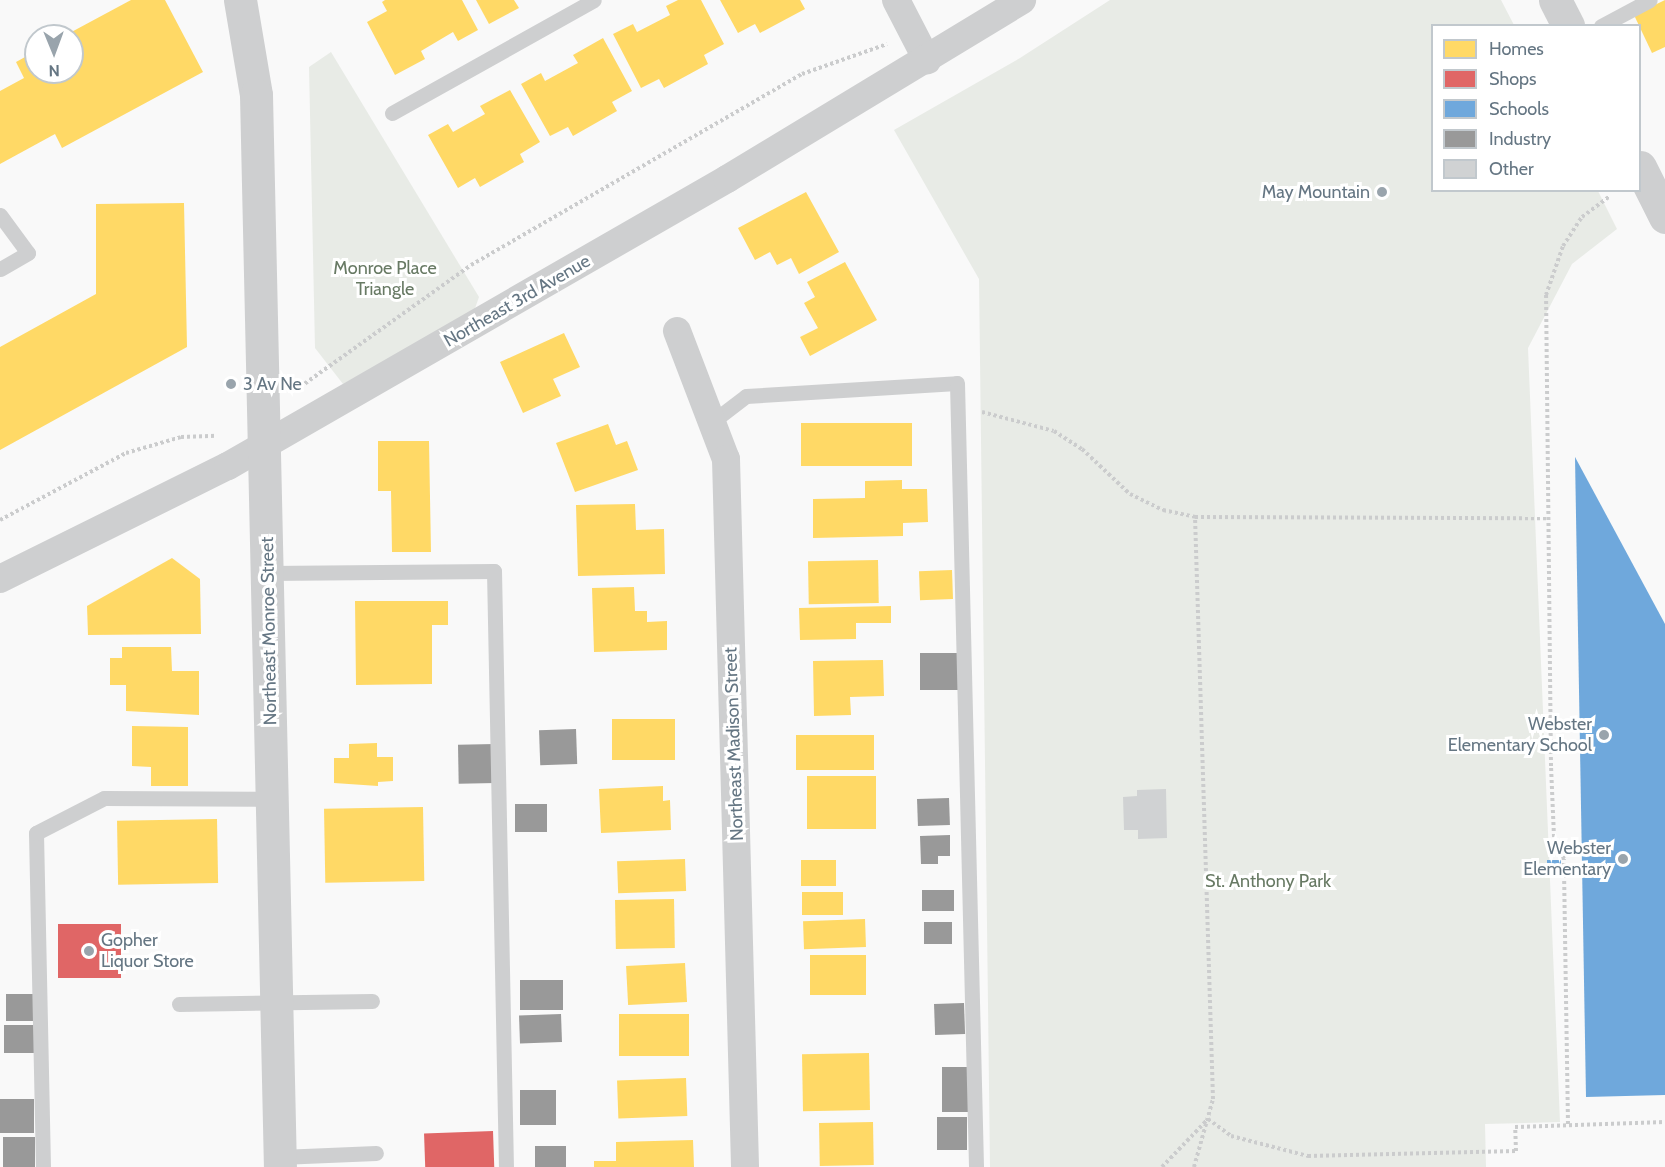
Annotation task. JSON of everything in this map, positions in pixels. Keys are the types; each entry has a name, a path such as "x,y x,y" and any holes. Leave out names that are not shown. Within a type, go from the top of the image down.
{"street":[{"name":"Northeast Monroe Street","path":"240,0 256,96 280,1162"},
{"path":"896,0 927,60"},
{"name":"Northeast 3rd Avenue","path":"0,579 265,444 497,314 927,60 1022,0"},
{"path":"1555,0 1567,24"},
{"path":"1641,169 1665,217"},
{"name":"Northeast Madison Street","path":"677,331 726,459 745,1167"}],"lane":[{"path":"392,113 594,0"},
{"path":"1605,24 1650,0"},
{"path":"0,215 28,253 0,269"},
{"path":"712,422 746,396 957,383 976,1167"},
{"path":"268,573 494,572 506,1167"},
{"path":"43,1167 36,833 104,798 272,799"},
{"path":"179,1004 372,1001"},
{"path":"280,1162 376,1153"}],"path":[{"path":"320,374 492,253 802,74 892,42"},
{"path":"1568,1124 1563,860 1554,837 1551,766 1546,295 1563,246 1582,217 1609,197"},
{"path":"958,410 1022,420 1054,431 1082,449 1130,494 1163,510 1195,517 1548,518"},
{"path":"0,520 126,453 181,437 220,436"},
{"path":"1194,1167 1213,1099 1195,517"},
{"path":"1208,1119 1231,1136 1308,1156 1516,1151 1515,1127 1665,1122"},
{"path":"1162,1167 1208,1119"}],"green space":[{"name":"St. Anthony Park","path":"1110,0 1501,0 1513,24 1431,24 1431,192 1598,192 1617,229 1572,264 1528,348 1560,1122 1485,1124 1486,1167 990,1167 979,279 894,130 1020,58"},
{"name":"Monroe Place Triangle","path":"331,52 479,297 473,314 343,384 315,348 309,67"}],"building: Homes":[{"path":"131,0 165,0 203,72 62,148 55,134 0,164 0,91 24,78 24,84 84,84 84,25"},
{"path":"385,0 462,0 478,30 458,41 453,32 421,51 425,59 395,75 367,22 387,11 382,2"},
{"path":"476,0 514,0 519,8 489,24"},
{"path":"678,0 701,0 724,44 704,55 708,64 664,88 659,79 641,88 613,34 633,24 637,32 670,15 666,6"},
{"path":"720,0 800,0 805,9 760,33 755,24 738,33"},
{"path":"1665,0 1665,47 1652,53 1641,30 1641,24 1638,24 1634,15"},
{"path":"603,38 632,91 612,102 617,111 573,136 568,127 550,136 521,84 541,73 545,81 578,63 573,55"},
{"path":"24,58 24,78 16,62"},
{"path":"510,90 540,142 520,154 524,162 480,187 475,178 458,188 428,135 448,124 453,132 485,114 480,106"},
{"path":"806,192 839,252 799,274 791,258 777,265 770,252 755,260 738,228"},
{"path":"184,203 187,347 0,450 0,347 96,294 96,204"},
{"path":"845,262 877,320 810,356 800,337 818,328 804,303 815,297 807,282"},
{"path":"564,333 580,367 553,379 561,396 523,413 500,362"},
{"path":"801,423 912,423 912,466 801,466"},
{"path":"608,424 616,445 627,441 638,470 575,492 556,443"},
{"path":"378,441 429,441 431,552 392,552 391,491 378,491"},
{"path":"902,480 902,489 927,489 928,522 903,523 903,536 813,538 813,499 865,498 865,481"},
{"path":"635,504 636,530 664,529 665,574 578,576 576,505"},
{"path":"172,558 200,579 201,634 88,635 87,606"},
{"path":"878,560 879,603 809,604 808,561"},
{"path":"952,570 953,599 920,600 919,571"},
{"path":"634,587 635,611 647,611 647,622 667,621 667,650 594,652 592,588"},
{"path":"355,601 448,601 448,625 432,625 432,684 356,685"},
{"path":"891,606 891,623 856,623 856,639 800,640 799,608"},
{"path":"122,647 171,647 172,671 199,671 199,715 126,711 126,685 110,685 110,658 122,658"},
{"path":"883,660 884,696 850,697 851,715 814,716 813,661"},
{"path":"612,719 675,719 675,760 612,760"},
{"path":"132,726 188,727 188,786 151,786 151,767 132,766"},
{"path":"796,735 874,735 874,770 796,770"},
{"path":"377,743 377,757 393,757 393,781 378,782 378,786 334,783 334,758 349,758 349,744"},
{"path":"807,776 876,776 876,829 807,829"},
{"path":"663,786 663,801 670,800 671,830 601,833 599,789"},
{"path":"423,807 424,881 325,883 324,809"},
{"path":"217,819 218,883 118,885 117,821"},
{"path":"685,859 686,891 618,893 617,861"},
{"path":"801,860 836,860 836,886 801,886"},
{"path":"802,892 843,892 843,915 802,915"},
{"path":"674,899 675,948 616,949 615,900"},
{"path":"865,919 866,947 804,949 803,921"},
{"path":"810,955 866,955 866,995 810,995"},
{"path":"685,963 687,1002 628,1005 626,966"},
{"path":"619,1014 689,1014 689,1056 619,1056"},
{"path":"869,1053 870,1110 803,1111 802,1054"},
{"path":"686,1078 687,1116 618,1118 617,1080"},
{"path":"873,1122 874,1165 820,1166 819,1123"},
{"path":"693,1140 694,1167 594,1167 594,1161 616,1161 616,1142"}],"building: Shops":[{"name":"Gopher Liquor Store","path":"58,924 121,924 121,978 58,978"},
{"path":"493,1131 494,1167 425,1167 424,1133"}],"building: Schools":[{"name":"Webster Elementary","path":"1575,457 1665,624 1665,1095 1586,1097"},
{"path":"1547,860 1561,860 1561,876 1547,876"}],"building: Industry":[{"path":"920,653 959,653 959,690 920,690"},
{"path":"576,729 577,764 540,765 539,730"},
{"path":"495,744 496,783 459,784 458,745"},
{"path":"949,798 950,825 918,826 917,799"},
{"path":"515,804 547,804 547,832 515,832"},
{"path":"950,835 950,856 938,856 938,864 921,864 920,836"},
{"path":"922,890 954,890 954,911 922,911"},
{"path":"924,922 952,922 952,944 924,944"},
{"path":"520,980 563,980 563,1010 520,1010"},
{"path":"6,994 33,994 33,1021 6,1021"},
{"path":"964,1003 965,1034 935,1035 934,1004"},
{"path":"561,1014 562,1042 520,1043 519,1015"},
{"path":"4,1025 34,1025 34,1053 4,1053"},
{"path":"942,1067 969,1067 969,1112 942,1112"},
{"path":"520,1090 556,1090 556,1125 520,1125"},
{"path":"0,1099 34,1099 34,1133 0,1133"},
{"path":"937,1117 967,1117 967,1150 937,1150"},
{"path":"3,1137 35,1137 35,1167 3,1167"},
{"path":"535,1146 566,1146 566,1167 535,1167"}],"building: Other":[{"path":"1166,789 1167,838 1138,839 1138,830 1124,830 1123,797 1137,796 1137,790"}],"place":[{"name":"May Mountain","path":"1382,192"},
{"name":"3 Av Ne","path":"231,384"},
{"name":"Webster Elementary School","path":"1604,735"},
{"name":"Webster Elementary","path":"1623,859"},
{"name":"Gopher Liquor Store","path":"89,951"}]}
